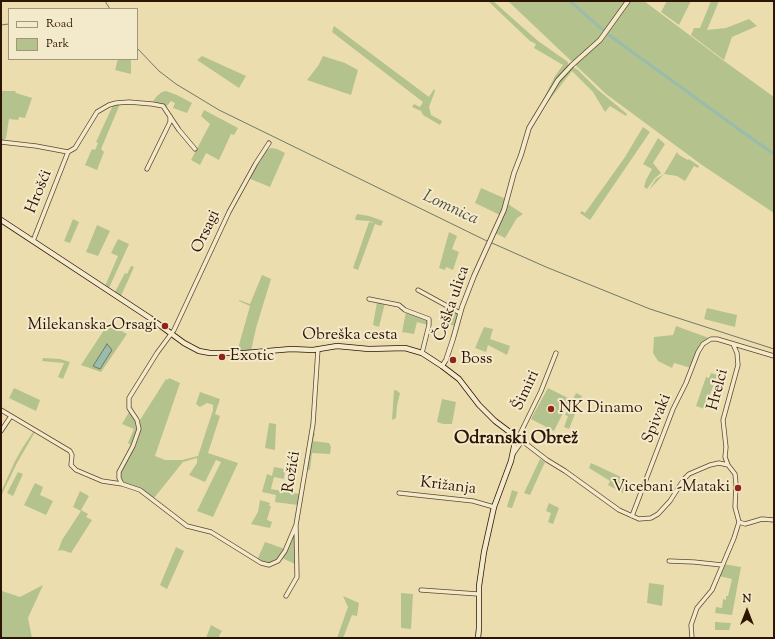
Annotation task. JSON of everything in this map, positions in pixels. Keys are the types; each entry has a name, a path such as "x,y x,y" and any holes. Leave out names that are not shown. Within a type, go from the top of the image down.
{"main road":[{"name":"Obreška cesta","path":"1,220 150,318 190,347 199,351 205,353 245,353 291,349 318,349 342,346 369,349 400,348 412,350 422,353 459,378 479,405 510,432"},
{"path":"478,638 478,594 481,569 494,507 513,454 515,442 510,432"}],"street":[{"name":"Češka ulica","path":"442,366 454,340 460,313 474,276 504,210 514,173 533,120 558,80 572,65 600,40 628,1"},
{"path":"1,142 36,146 68,152 75,148 97,112 109,105 123,102 163,106 195,149"},
{"path":"147,169 169,125 169,115"},
{"name":"Orsagi","path":"108,483 114,479 119,472 138,434 137,420 128,406 129,398 157,352 172,334 229,212 256,162 269,143"},
{"name":"Hrošći","path":"33,241 68,152"},
{"path":"418,290 460,313"},
{"path":"369,299 399,305 407,312 429,319 429,325 422,353"},
{"name":"Spivaki","path":"632,516 651,470 667,425 698,352 703,344 714,338 733,344"},
{"path":"733,344 774,356"},
{"name":"Hrelci","path":"728,465 725,457 726,447 723,416 738,365 737,353 733,344"},
{"name":"Rožići","path":"286,596 296,580 296,525 313,424 318,349"},
{"name":"Šimiri","path":"518,438 541,391 556,353"},
{"path":"1,410 70,452 72,455 71,465 73,468 86,475 108,483 122,484 143,492 187,526 211,532 258,562 266,565 275,563 284,554 296,525"},
{"path":"1,431 11,416"},
{"name":"Obreška cesta","path":"510,432 620,510 632,516 643,519 654,516 670,501 686,476 725,457"},
{"path":"513,454 522,441"},
{"path":"692,638 691,625 697,608 712,590 734,538 739,522 735,507 736,478 733,470 728,465 714,463"},
{"path":"119,472 118,478 122,484"},
{"name":"Križanja","path":"399,493 473,501 494,507"},
{"path":"739,522 743,524 762,519 774,520"},
{"path":"669,561 722,565"},
{"path":"421,590 478,594"}],"green space":[{"path":"488,1 493,1 538,41 568,62 568,67 550,90 540,106 555,76 563,65 534,48 536,44 530,41"},
{"path":"508,1 644,1 774,97 774,213 702,165 606,94"},
{"path":"667,1 691,1 679,25 661,12"},
{"path":"711,1 719,1 707,30 726,28 749,19 757,26 732,37 724,60 691,35 694,28 700,28"},
{"path":"334,26 429,97 434,89 435,91 429,107 431,115 442,121 440,125 423,115 421,111 412,107 414,104 420,107 423,102 332,32"},
{"path":"202,56 246,76 239,88 197,60"},
{"path":"323,56 345,63 358,70 351,95 307,80 318,66"},
{"path":"118,60 131,60 131,74 115,70"},
{"path":"572,67 578,70 597,89 627,114 626,116 610,106 605,112 593,92 572,71 543,108 559,81"},
{"path":"1,91 15,91 16,93 32,98 25,118 19,117 18,120 9,119 6,138 4,140 1,140"},
{"path":"166,91 192,103 187,113 173,108 175,103 171,101 166,107 153,101 162,92"},
{"path":"120,104 101,149 104,152 97,170 85,165 92,149 95,150 98,143 96,142 113,105"},
{"path":"204,110 238,128 234,135 231,134 219,160 206,153 200,165 191,160 210,124 201,116"},
{"path":"643,127 650,132 590,220 580,213 582,211 585,213 625,157"},
{"path":"658,138 665,144 653,163 661,173 655,178 647,189 644,187 652,169 643,164"},
{"path":"272,148 285,153 270,187 248,178 265,152"},
{"path":"677,152 679,155 688,160 689,159 699,166 698,168 694,166 685,181 677,176 664,174"},
{"path":"664,174 649,190 656,179"},
{"path":"481,188 506,199 500,215 475,203"},
{"path":"508,204 523,214 517,218 505,238 495,233"},
{"path":"357,214 383,221 381,226 375,224 358,270 353,268 369,222 375,223 369,221 356,220"},
{"path":"73,219 79,222 70,243 64,241"},
{"path":"97,225 110,231 98,256 86,252"},
{"path":"449,232 457,236 452,249 459,252 453,270 446,267 445,270 439,268"},
{"path":"118,239 129,244 109,288 105,286 118,256 111,253"},
{"path":"131,266 134,267 121,296 115,292 125,273 127,274"},
{"path":"262,275 271,279 256,328 251,351 237,352 250,306 239,300 250,304"},
{"path":"377,302 385,303 379,327 373,325"},
{"path":"448,308 458,313 455,326 446,324 447,320 445,319"},
{"path":"707,308 737,315 735,327 704,319"},
{"path":"406,312 428,320 428,325 417,322 414,334 402,332"},
{"path":"108,324 127,334 101,372 81,365"},
{"path":"676,326 709,338 700,344 691,368 674,363 672,368 658,361 653,353 654,337 673,335"},
{"path":"484,327 493,329 490,339 510,346 507,355 488,345 486,352 475,348"},
{"path":"43,358 60,359 70,362 63,379 58,377 64,363 42,361"},
{"path":"711,373 717,375 705,409 696,406 706,377 709,378"},
{"path":"169,378 180,383 155,456 165,460 182,460 198,456 213,410 213,405 211,404 207,403 200,407 196,404 200,392 220,399 215,414 220,416 208,453 238,463 213,517 197,511 221,462 216,460 205,482 189,475 197,463 197,458 183,462 154,498 143,490 123,483 120,477 121,472 138,439 140,420 166,379 168,380"},
{"path":"14,388 40,400 36,411 9,398"},
{"name":"NK Dinamo","path":"548,388 570,399 554,431 531,419"},
{"path":"394,390 400,393 396,418 392,420"},
{"path":"576,393 582,396 569,429 564,427 568,416 565,415"},
{"path":"442,399 456,402 452,424 437,422"},
{"path":"129,412 136,422 138,429 131,445 128,443 134,429 122,424"},
{"path":"269,423 276,424 275,450 265,448"},
{"path":"33,432 35,432 17,463 1,496 1,492 15,461"},
{"path":"312,432 315,433 313,441 329,443 331,447 330,454 312,453 310,470 306,470"},
{"path":"540,459 545,462 530,495 524,493"},
{"path":"591,463 621,477 619,481 627,485 623,493 608,485 610,481 589,468"},
{"path":"274,467 285,469 284,479 274,477 271,489 300,494 298,505 275,502 276,495 262,492 267,474 272,476"},
{"path":"18,472 23,474 13,496 7,493"},
{"path":"35,483 43,487 40,495 53,501 46,515 24,505"},
{"path":"512,490 518,492 512,508 507,507"},
{"path":"80,491 89,496 81,510 88,514 86,517 92,520 71,553 62,550 58,551 62,540 81,511 73,507"},
{"path":"260,500 270,503 269,506 271,506 267,520 272,522 270,528 251,524 258,512"},
{"path":"549,503 559,508 553,524 548,522 551,513 546,511"},
{"path":"294,532 295,564 282,558"},
{"path":"265,542 285,549 278,560 269,564 257,560"},
{"path":"176,547 184,551 167,589 160,585"},
{"path":"723,564 741,567 732,615 715,613 716,607 722,608 723,599 726,600 726,596 728,596 732,579 719,576"},
{"path":"649,583 664,585 662,606 647,603"},
{"path":"43,585 28,618 32,638 1,638 2,591 20,597"},
{"path":"401,593 413,594 411,629 401,628"},
{"path":"343,596 359,603 357,616 352,615 343,638 337,638 348,607"},
{"path":"715,622 731,623 729,630 715,630"},
{"path":"211,625 222,631 219,636 221,638 206,638"}],"shaded area":[{"path":"107,344 112,350 100,369 93,366"}],"waterway":[{"path":"105,1 109,8"},
{"path":"570,1 604,31"},
{"name":"Lomnica","path":"1,25 8,24"},
{"path":"609,35 774,154"},
{"name":"Lomnica","path":"138,49 159,71 176,84 219,110 489,242"},
{"name":"Lomnica","path":"492,243 546,267 650,309 774,349"}],"place":[{"name":"Milekanska-Orsagi","path":"165,326"},
{"name":"Exotic","path":"222,357"},
{"name":"Boss","path":"453,360"},
{"name":"NK Dinamo","path":"551,409"},
{"name":"Vicebani -Mataki","path":"738,488"}],"district":[{"name":"Odranski Obrež","path":"516,440"}]}
